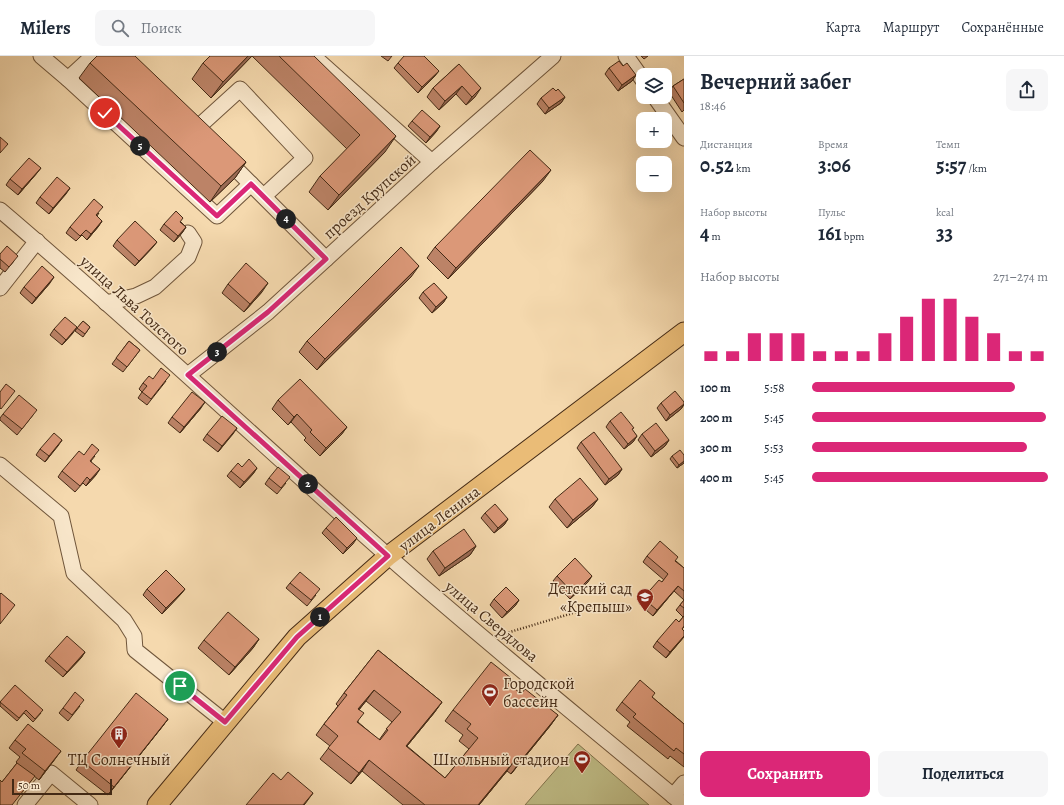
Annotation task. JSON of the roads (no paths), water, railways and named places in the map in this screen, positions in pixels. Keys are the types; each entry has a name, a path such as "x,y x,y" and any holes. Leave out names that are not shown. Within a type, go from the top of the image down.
{"main road":[{"name":"улица Ленина","path":"157,805 297,637 388,556 683,335"}],"street":[{"path":"41,56 217,216 251,184"},
{"path":"68,79 93,56"},
{"path":"313,56 432,162"},
{"name":"проезд Крупской","path":"188,375 268,312 432,162 553,56"},
{"path":"626,56 636,70"},
{"path":"196,129 240,89 305,158 264,196"},
{"path":"660,104 684,138"},
{"path":"185,118 326,259"},
{"name":"улица Льва Толстого","path":"0,210 188,375 388,556"},
{"path":"106,303 136,296 155,286 188,257 194,242 188,233"},
{"path":"0,288 37,241"},
{"path":"0,465 60,516 74,573 124,620 134,636 135,650 225,722"},
{"name":"улица Свердлова","path":"388,556 678,801"},
{"path":"25,805 51,773 90,805"},
{"path":"678,801 684,783"}],"place":[{"name":"Детский сад «Крепыш»","path":"645,612"},
{"name":"Городской бассейн","path":"490,707"},
{"name":"ТЦ Солнечный","path":"119,749"},
{"name":"Школьный стадион","path":"582,774"}]}
